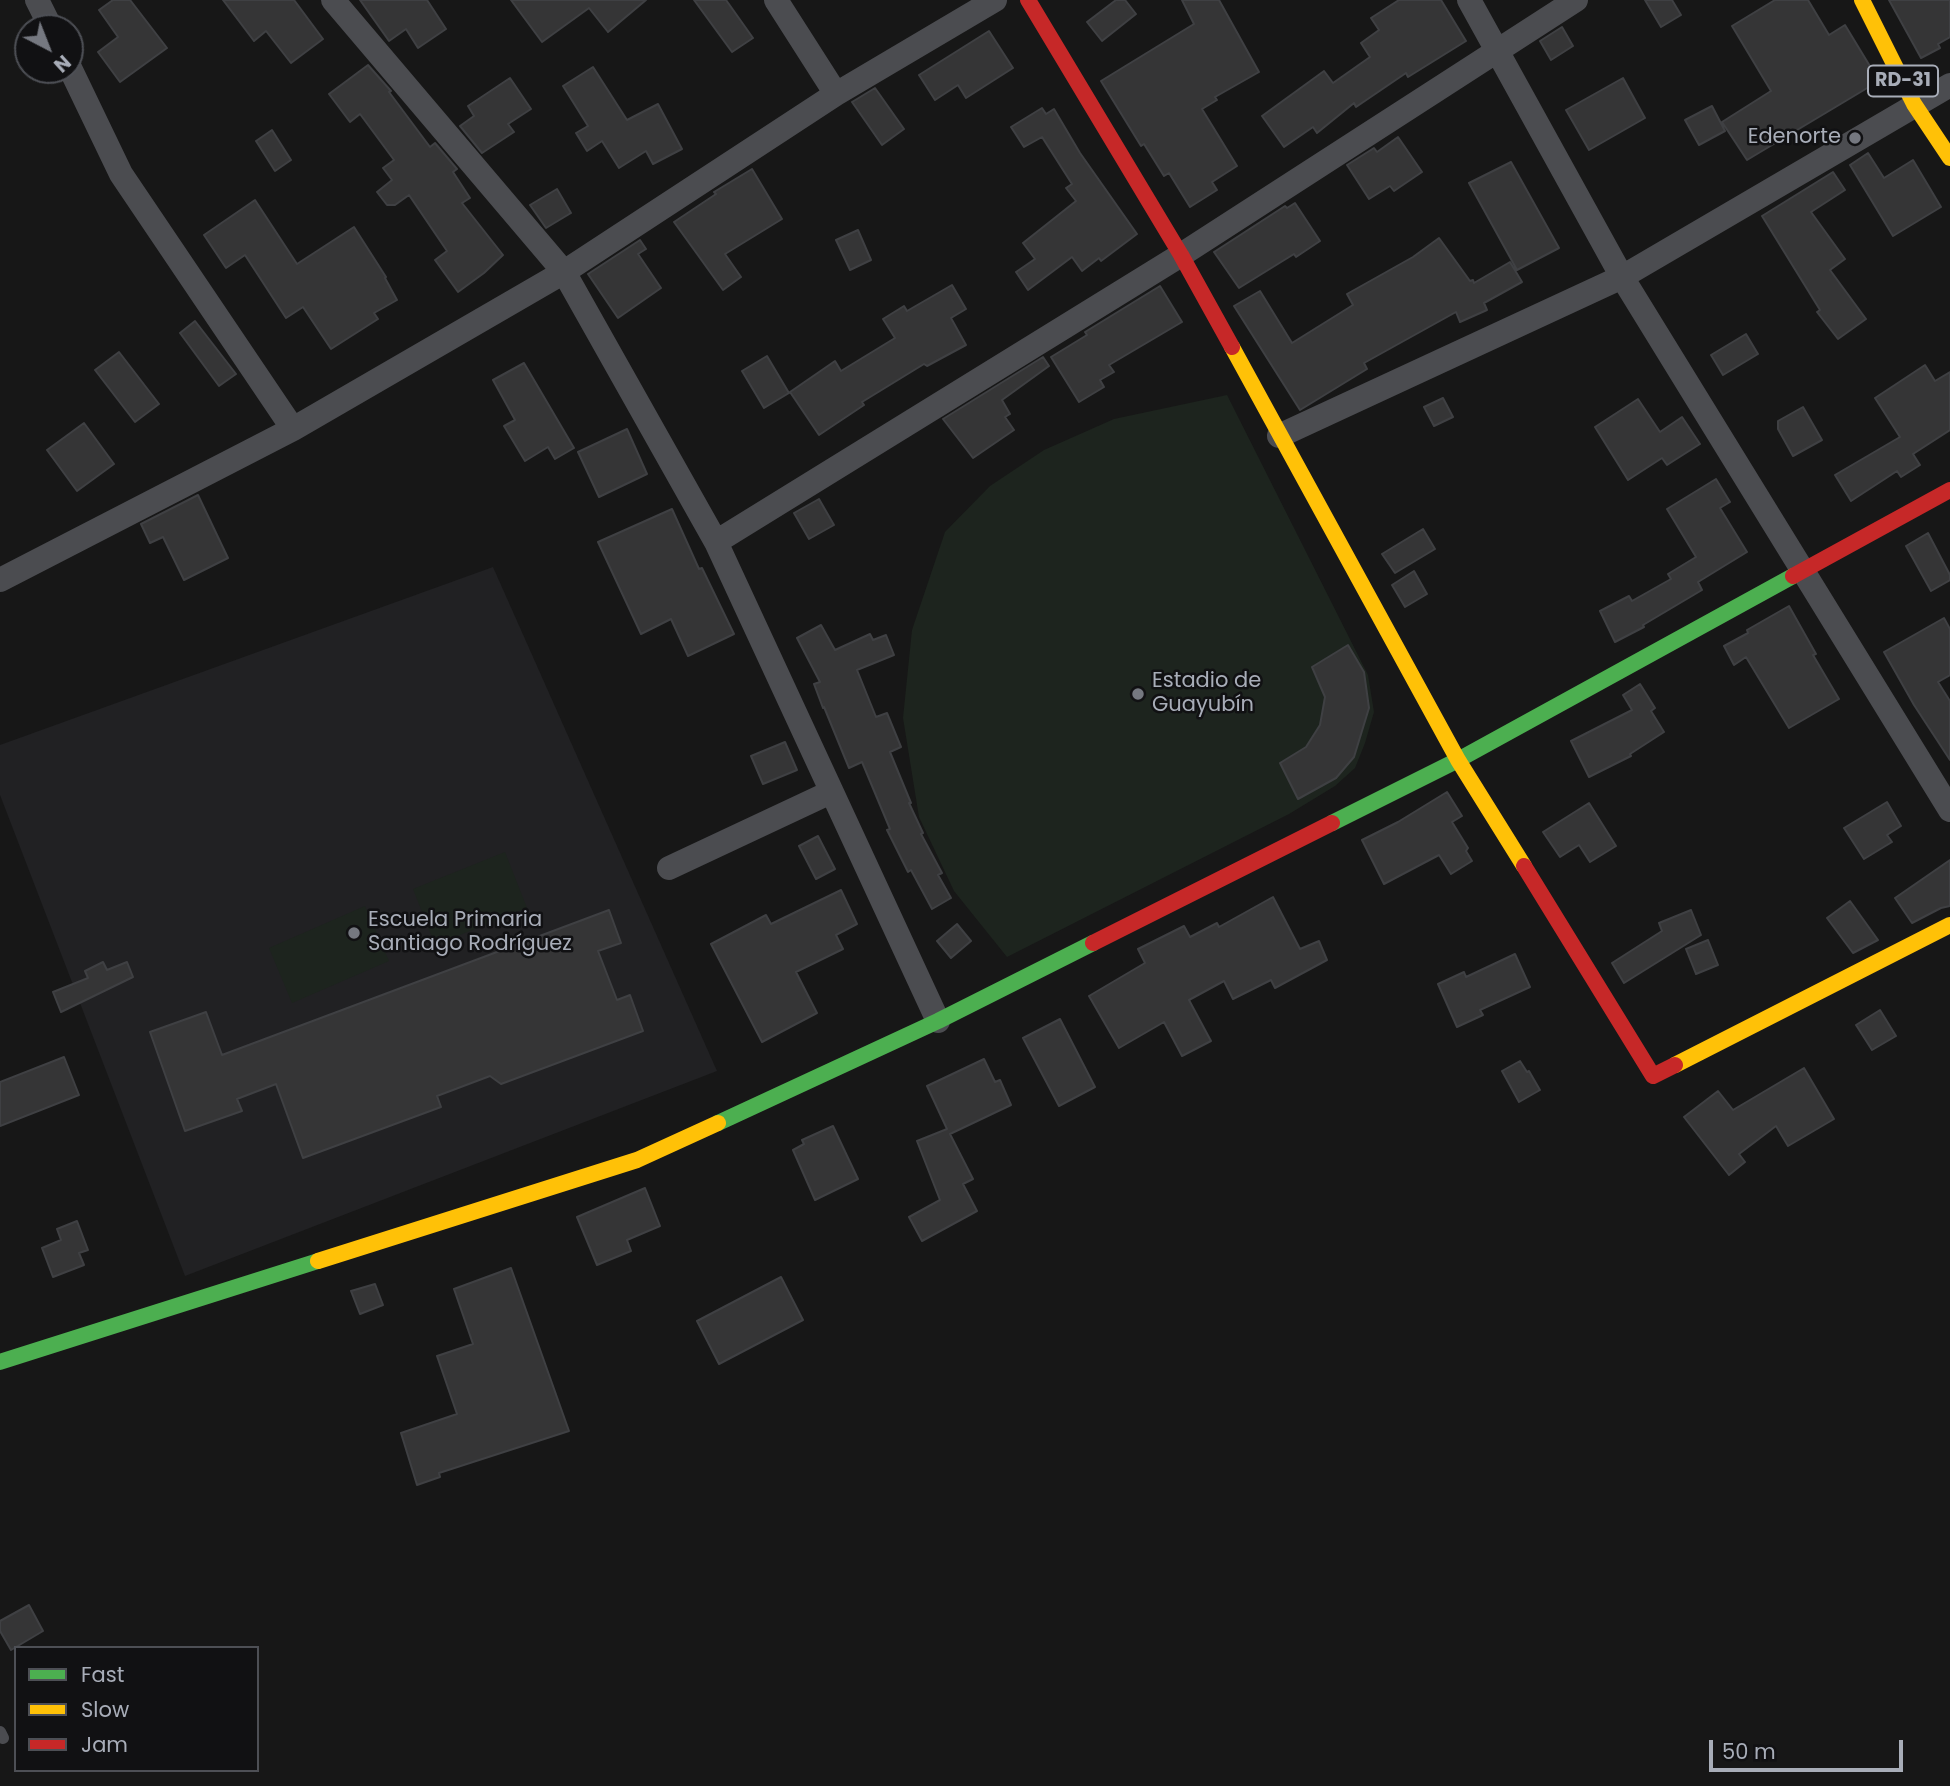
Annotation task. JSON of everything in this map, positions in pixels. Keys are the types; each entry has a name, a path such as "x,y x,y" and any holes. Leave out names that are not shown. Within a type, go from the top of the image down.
{"street":[{"path":"334,0 564,272 716,542 938,1021"},
{"path":"776,0 836,94"},
{"path":"0,580 293,429 564,272 836,94 995,0"},
{"path":"1028,0 1181,256 1458,760 1653,1076 1950,925"},
{"path":"1469,0 1622,277 1950,810"},
{"path":"716,542 1181,256 1576,0"},
{"name":"RD-31","path":"1862,0 1914,104 1950,158"},
{"path":"78,84 121,174 293,429"},
{"path":"1279,436 1622,277 1950,85"},
{"path":"0,1362 637,1160 938,1021 1458,760 1950,489"},
{"path":"669,868 831,792"}],"shaded area":[{"name":"Estadio de Guayubín","path":"1227,395 1368,675 1374,712 1365,743 1355,768 1335,786 1289,814 1007,957 954,891 919,817 903,718 912,630 945,532 990,486 1044,450 1114,419"},
{"name":"Escuela Primaria Santiago Rodríguez","path":"493,567 717,1071 185,1276 0,795 0,745"},
{"path":"505,852 527,908 435,945 413,889"},
{"path":"365,906 389,961 292,1003 269,948"}],"building":[{"path":"113,0 130,0 167,48 120,82 98,52 118,37 99,10"},
{"path":"223,0 294,0 323,39 291,63 266,31 254,41"},
{"path":"360,0 427,0 446,29 418,48 406,29 389,41"},
{"path":"511,0 646,0 608,32 589,8 542,42"},
{"path":"694,0 726,0 753,38 732,52"},
{"path":"1116,0 1125,0 1136,14 1102,41 1087,22"},
{"path":"1182,0 1219,0 1259,72 1215,97 1217,100 1202,109 1237,166 1212,182 1217,190 1190,207 1169,173 1164,176 1144,144 1141,146 1101,81 1194,24"},
{"path":"1399,0 1441,0 1466,41 1408,77 1406,73 1356,107 1354,103 1317,133 1313,127 1284,147 1262,116 1324,71 1333,83 1370,57 1361,43 1379,30 1371,18"},
{"path":"1645,0 1672,0 1681,15 1661,27"},
{"path":"1775,0 1808,0 1829,35 1845,25 1879,81 1747,160 1722,122 1771,91 1732,26"},
{"path":"1889,0 1950,0 1950,37 1938,44 1940,48 1921,58"},
{"path":"1562,27 1573,46 1551,60 1540,41"},
{"path":"989,31 1013,68 966,98 958,85 935,100 919,75"},
{"path":"368,65 391,91 389,92 430,147 435,143 457,169 453,172 470,198 462,203 503,255 458,292 435,260 447,251 409,195 395,205 387,205 377,192 392,180 383,168 394,160 360,114 350,122 329,94"},
{"path":"593,67 627,120 658,104 682,149 653,164 646,151 619,168 602,141 587,151 576,133 588,126 563,86"},
{"path":"510,78 531,109 508,124 514,132 482,153 460,126 474,116 468,106"},
{"path":"1623,78 1645,118 1589,150 1566,110"},
{"path":"875,88 904,129 882,145 852,102"},
{"path":"1712,106 1725,131 1699,145 1685,120"},
{"path":"1042,108 1046,114 1054,109 1080,153 1137,234 1101,261 1099,258 1082,271 1072,257 1028,290 1016,272 1035,259 1023,243 1076,201 1066,188 1072,184 1042,137 1024,147 1011,127"},
{"path":"272,130 291,160 275,171 256,141"},
{"path":"1398,137 1422,172 1394,191 1390,186 1369,199 1347,165 1374,148 1377,152"},
{"path":"1868,153 1884,178 1913,160 1941,207 1893,236 1850,165"},
{"path":"1511,162 1559,248 1517,270 1469,183"},
{"path":"752,169 782,219 725,254 741,277 723,290 674,222 716,194 714,192"},
{"path":"1833,172 1845,190 1811,212 1845,259 1830,270 1866,319 1838,339 1817,312 1820,310 1762,216"},
{"path":"557,189 571,213 546,228 530,205"},
{"path":"255,200 297,264 354,227 386,277 397,300 374,313 378,319 331,349 303,307 286,318 245,255 226,268 204,235"},
{"path":"1295,203 1320,241 1239,288 1214,252 1285,206 1287,208"},
{"path":"858,230 871,260 850,270 836,240"},
{"path":"1439,238 1470,281 1473,280 1474,283 1510,262 1522,282 1484,303 1487,310 1460,322 1456,312 1364,363 1367,369 1300,410 1234,306 1260,291 1292,343 1353,305 1347,294 1413,257"},
{"path":"640,240 646,249 638,254 661,288 618,318 588,274"},
{"path":"952,285 966,309 951,318 966,345 927,366 924,364 862,402 864,405 819,435 790,392 835,361 841,371 895,338 883,319 904,306 907,311"},
{"path":"1160,286 1182,322 1109,365 1114,372 1100,380 1104,387 1079,402 1051,357 1087,335 1085,332"},
{"path":"195,321 236,374 219,386 180,333"},
{"path":"1746,334 1758,354 1723,375 1711,355"},
{"path":"119,352 159,404 135,422 95,370"},
{"path":"767,356 789,393 764,408 742,371"},
{"path":"1043,357 1049,366 1002,400 1010,414 1005,417 1014,430 973,458 943,419"},
{"path":"524,363 574,448 555,459 548,447 525,461 504,426 515,420 493,380"},
{"path":"1925,365 1935,381 1950,372 1950,430 1913,454 1920,465 1901,477 1897,471 1851,501 1835,475 1900,437 1875,398"},
{"path":"1443,398 1453,417 1434,426 1424,407"},
{"path":"1638,399 1660,432 1682,417 1700,444 1667,465 1662,458 1628,480 1595,427"},
{"path":"1803,407 1822,440 1793,456 1778,429 1778,421"},
{"path":"84,423 114,464 77,491 47,450"},
{"path":"627,429 647,474 599,497 578,452"},
{"path":"1716,479 1730,502 1720,508 1747,552 1698,582 1702,590 1615,642 1600,611 1629,596 1632,601 1671,579 1668,574 1696,557 1667,509"},
{"path":"198,495 228,558 184,580 163,537 150,543 141,524"},
{"path":"819,499 834,525 809,539 794,513"},
{"path":"672,509 699,569 702,568 734,634 688,656 671,619 641,634 598,542"},
{"path":"1423,529 1435,549 1395,573 1382,554"},
{"path":"1928,533 1950,575 1950,580 1931,591 1906,546"},
{"path":"1414,571 1427,594 1405,607 1392,585"},
{"path":"1789,606 1839,699 1789,728 1746,657 1734,665 1724,646"},
{"path":"1944,618 1950,629 1950,675 1938,682 1950,701 1950,760 1884,652"},
{"path":"821,625 835,650 870,634 873,640 886,635 894,655 857,670 876,717 887,713 901,747 890,752 923,833 921,834 942,873 938,875 951,898 932,909 911,870 908,872 887,830 890,829 862,762 849,768 823,708 814,684 820,682 797,638"},
{"path":"1348,645 1364,672 1369,708 1354,757 1336,778 1298,799 1280,763 1306,747 1320,725 1325,697 1312,667"},
{"path":"1640,684 1655,708 1651,711 1664,732 1630,754 1631,756 1589,777 1571,741 1632,710 1623,695"},
{"path":"785,742 797,770 763,784 751,756"},
{"path":"1447,792 1462,816 1452,822 1468,848 1466,851 1472,861 1451,874 1439,855 1384,884 1362,840"},
{"path":"1887,802 1901,826 1887,835 1892,842 1864,859 1844,828"},
{"path":"1589,803 1616,846 1590,862 1579,845 1560,857 1543,832"},
{"path":"818,836 835,869 816,879 799,846"},
{"path":"1950,860 1950,906 1912,923 1895,898"},
{"path":"841,890 857,924 836,935 843,949 796,972 817,1013 762,1042 711,944 766,915 771,924"},
{"path":"1273,897 1300,949 1319,941 1327,960 1275,988 1271,980 1233,999 1224,981 1189,1000 1211,1041 1182,1056 1164,1022 1119,1048 1089,996 1145,963 1138,949 1184,926 1190,937 1217,923 1219,927"},
{"path":"1850,901 1878,940 1853,953 1827,918"},
{"path":"609,910 621,943 598,951 617,1000 630,995 643,1031 501,1084 490,1076 437,1096 441,1107 303,1158 276,1084 237,1099 242,1111 185,1131 150,1032 206,1012 222,1055"},
{"path":"1691,910 1701,935 1624,983 1612,963 1662,931 1659,923"},
{"path":"957,924 971,941 951,958 937,941"},
{"path":"1708,940 1718,965 1696,974 1686,949"},
{"path":"1515,954 1530,987 1480,1010 1483,1015 1457,1027 1438,984 1464,972 1466,977"},
{"path":"103,962 107,970 127,962 133,977 61,1012 53,992 88,978 85,971"},
{"path":"1880,1010 1896,1036 1872,1050 1856,1025"},
{"path":"1060,1019 1095,1087 1059,1106 1023,1038"},
{"path":"64,1057 79,1095 0,1126 0,1082"},
{"path":"984,1059 995,1082 1000,1080 1011,1105 950,1134 973,1179 963,1184 977,1211 922,1241 909,1217 940,1200 917,1141 947,1129 927,1086"},
{"path":"1520,1061 1540,1090 1519,1102 1502,1071"},
{"path":"1804,1068 1834,1119 1788,1146 1776,1126 1739,1154 1745,1162 1729,1175 1684,1117 1718,1091 1733,1110"},
{"path":"833,1126 858,1179 815,1200 793,1150 804,1144 802,1140"},
{"path":"645,1188 660,1226 627,1240 631,1251 597,1265 577,1217"},
{"path":"77,1221 88,1250 79,1253 84,1265 53,1277 42,1248 61,1240 57,1229"},
{"path":"511,1268 569,1431 439,1473 440,1477 417,1485 401,1433 457,1414 437,1356 473,1344 454,1289"},
{"path":"781,1277 803,1320 719,1364 697,1321"},
{"path":"375,1284 383,1305 360,1314 351,1291"},
{"path":"29,1605 43,1631 11,1650 0,1631 0,1621"}],"traffic: fast":[{"path":"1332,823 1458,760 1793,576"},
{"path":"718,1123 938,1021 1093,943"},
{"path":"0,1362 318,1261"}],"traffic: slow":[{"path":"1862,0 1914,104 1950,158"},
{"path":"1232,347 1458,760 1524,866"},
{"path":"1675,1065 1950,925"},
{"path":"318,1261 637,1160 718,1123"}],"traffic: jam":[{"path":"1028,0 1181,255 1232,347"},
{"path":"1793,576 1950,490"},
{"path":"1093,943 1332,823"},
{"path":"1524,866 1653,1076 1675,1065"}],"place":[{"name":"Edenorte","path":"1855,138"},
{"name":"Estadio de Guayubín","path":"1138,694"},
{"name":"Escuela Primaria Santiago Rodríguez","path":"354,933"}]}
